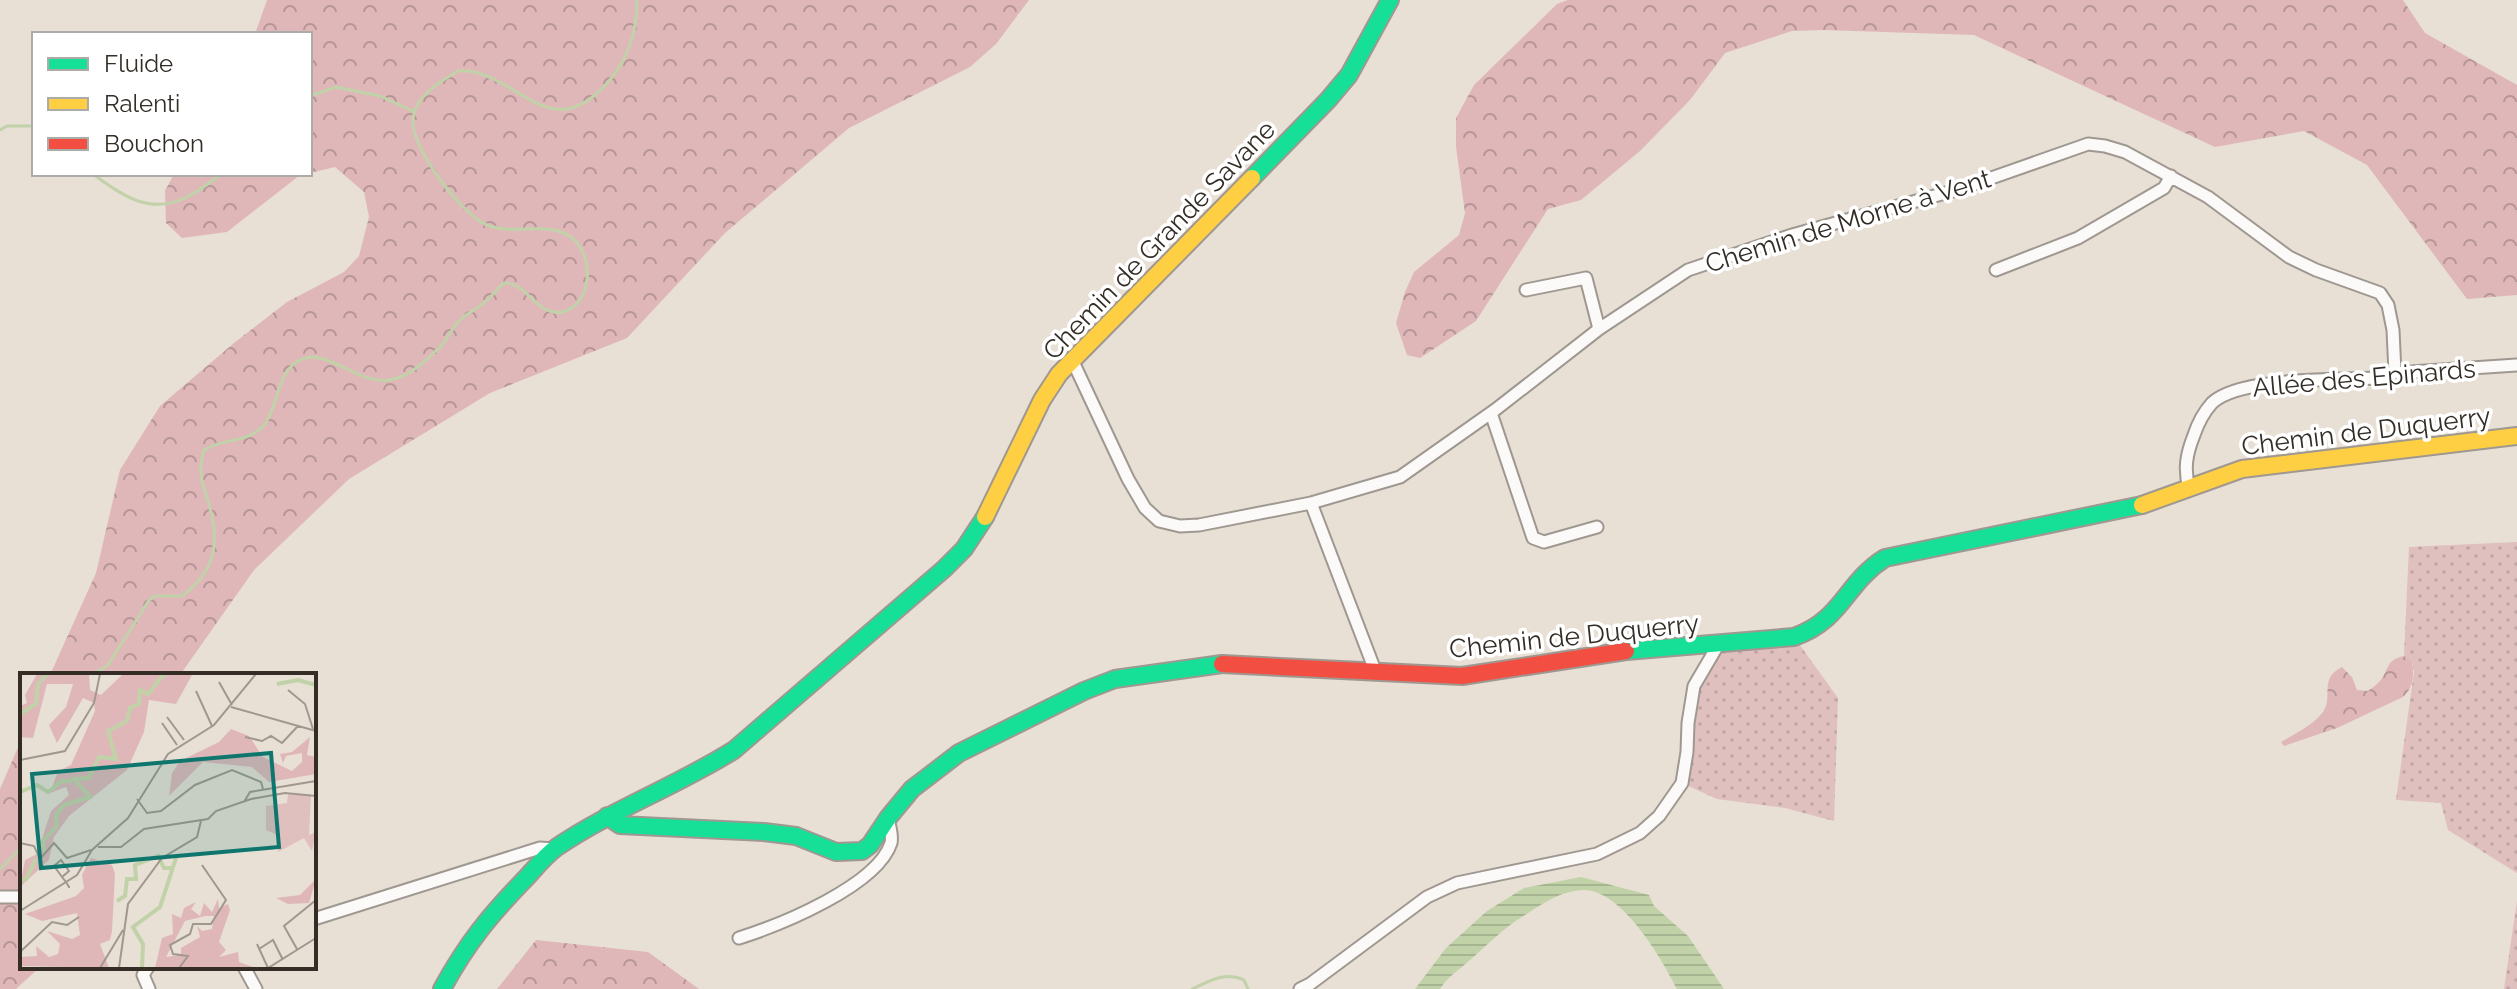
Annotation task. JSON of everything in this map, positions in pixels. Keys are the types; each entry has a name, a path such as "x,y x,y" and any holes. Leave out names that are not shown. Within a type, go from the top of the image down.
{"street":[{"name":"Chemin de Grande Savane","path":"442,989 487,918 554,849 607,816 734,750 964,549 982,523 1042,400 1071,361 1328,100 1349,75 1390,0"},
{"name":"Chemin de Morne à Vent","path":"1071,361 1128,479 1145,508 1159,521 1180,526 1199,525 1311,503 1400,477 1491,413 1599,329 1688,270 1792,235 1960,189 2088,144 2125,152 2208,197 2289,257 2380,293 2388,305 2393,330 2395,373"},
{"path":"1996,270 2078,238 2164,188 2171,176"},
{"path":"1526,290 1586,278 1599,329"},
{"name":"Allée des Epinards","path":"2189,489 2185,474 2186,455 2201,417 2214,401 2232,391 2258,385 2517,365"},
{"path":"1491,413 1533,538 1544,542 1597,527"},
{"name":"Chemin de Duquerry","path":"607,816 620,825 764,832 796,836 836,852 862,851 870,845 912,789 959,753 1084,691 1115,679 1214,664 1462,676 1625,651 1718,645 1806,634 1833,617 1865,571 1885,558 2144,506 2242,469 2265,464 2517,436"},
{"path":"1311,503 1376,673"},
{"path":"1300,989 1427,897 1457,883 1597,854 1640,833 1659,816 1682,783 1694,686 1718,645"},
{"path":"739,938 765,930 858,883 881,860 891,841 888,818"},
{"path":"316,918 540,848 554,849"},
{"path":"147,969 143,975 149,989"},
{"path":"245,969 256,989"}],"shaded area":[{"path":"2517,542 2517,873 2448,830 2441,803 2396,800 2414,672 2412,661 2404,656 2409,547"},
{"path":"1794,637 1838,698 1834,821 1785,808 1717,799 1682,783 1694,686 1718,645"},
{"path":"1581,877 1649,895 1654,906 1688,936 1724,989 1677,989 1651,944 1626,913 1598,893 1584,890 1557,896 1517,920 1440,989 1415,989 1446,948 1487,911 1524,888"},
{"path":"2517,901 2517,989 2504,989"}],"green space":[{"path":"267,0 1029,0 996,44 970,67 849,128 725,233 627,338 490,393 349,479 254,570 181,673 51,673 96,573 120,470 160,406 287,302 344,272 359,256 369,217 364,192 335,167 312,173 312,32 256,32"},
{"path":"1568,0 2403,0 2425,33 2517,85 2517,295 2467,299 2367,165 2304,131 2215,147 1974,35 1792,31 1725,53 1690,100 1640,151 1581,200 1548,209 1476,321 1420,358 1407,355 1396,323 1405,292 1414,272 1459,235 1465,213 1456,147 1456,118 1474,85 1557,4"},
{"path":"173,176 299,176 227,232 182,238 166,223 165,191"},
{"path":"2404,656 2412,661 2413,676 2403,697 2337,728 2284,746 2281,742 2319,717 2326,706 2330,677 2342,667 2352,677 2357,690 2368,691 2380,681 2391,663"},
{"path":"20,743 20,969 38,969 16,989 0,989 0,789"},
{"path":"536,940 648,952 699,989 497,989"}],"waterway":[{"path":"95,673 108,665 149,600 155,596 182,596 207,569 214,549 214,525 201,475 204,450 258,431 273,409 286,374 298,361 309,357 320,358 366,377 390,380 411,372 423,362 440,347 462,318 484,303 504,283 519,288 553,312 562,312 580,300 585,289 587,266 579,245 562,232 497,228 476,219 428,162 419,145 413,118 424,96 458,71 479,73 550,108 568,109 587,101 609,81 627,53 637,0"},
{"path":"312,95 336,87 380,96 415,112"},
{"path":"0,130 7,126 32,126"},
{"path":"96,176 136,200 159,204 185,198 219,176"},
{"path":"0,869 20,849"},
{"path":"1192,989 1230,976 1244,980 1248,989"}],"traffic: fast":[{"path":"1252,178 1349,75 1390,0"},
{"path":"1626,651 1794,637 1823,621 1861,578 1885,558 2142,505"},
{"path":"442,989 480,930 553,850 578,833 734,750 944,569 964,549 985,517"},
{"path":"607,816 620,825 764,832 796,836 836,852 862,851 870,845 912,789 959,753 1084,691 1115,679 1222,664"}],"traffic: slow":[{"path":"985,517 1042,400 1059,374 1252,178"},
{"path":"2142,505 2242,469 2517,436"}],"traffic: jam":[{"path":"1222,664 1462,676 1626,651"}]}
